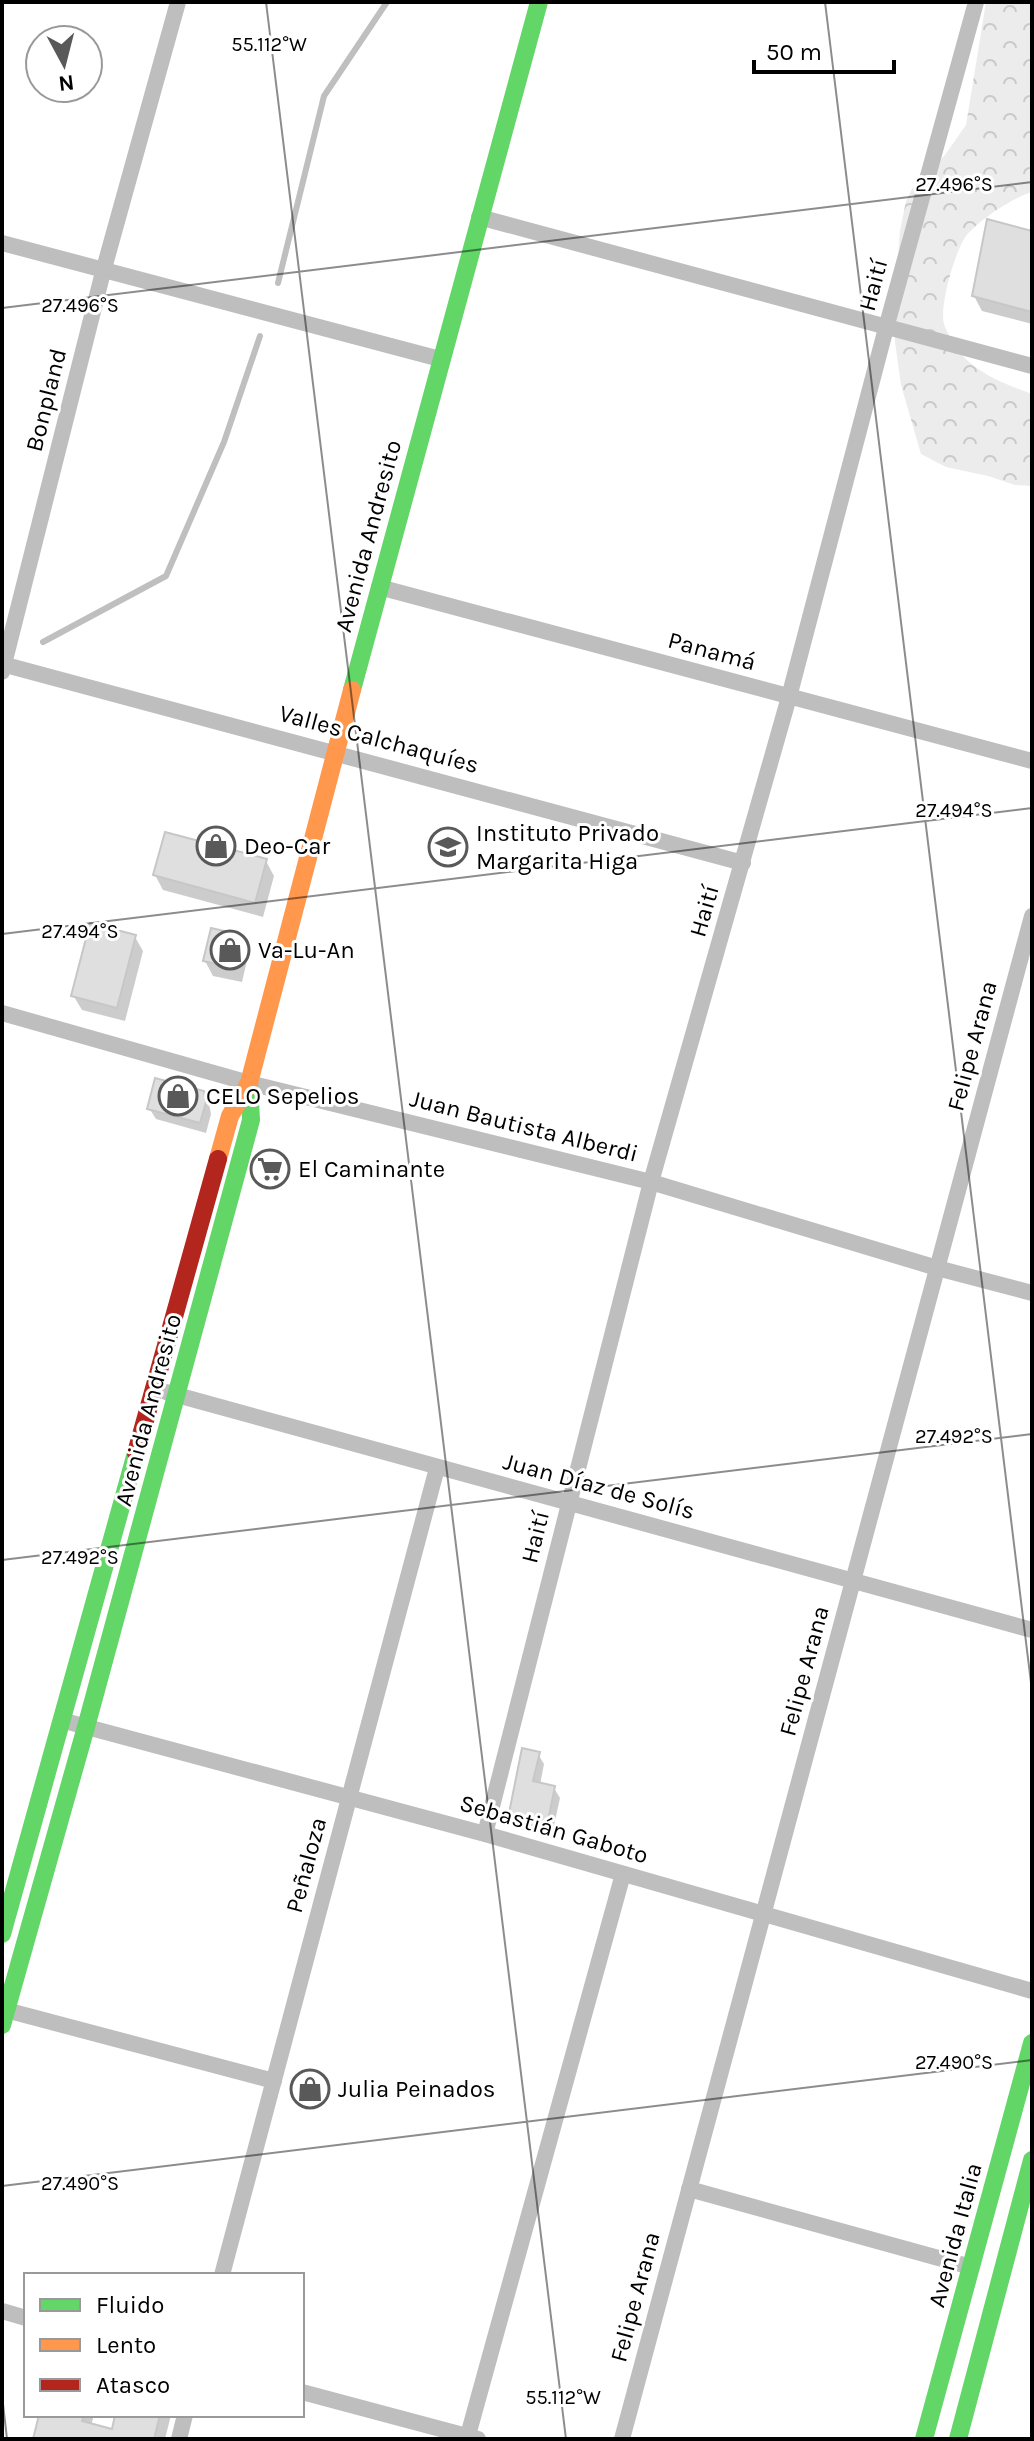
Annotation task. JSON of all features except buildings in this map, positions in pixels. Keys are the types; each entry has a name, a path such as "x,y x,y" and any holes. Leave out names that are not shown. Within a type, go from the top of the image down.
{"main road":[{"name":"Avenida Andresito","path":"2,1934 6,1901 61,1720 230,1116 249,1083 440,359 539,2"},
{"name":"Avenida Andresito","path":"3,2015 86,1727 251,1120 249,1083"},
{"name":"Avenida Italia","path":"924,2439 1032,2043"},
{"path":"958,2439 1032,2160"}],"street":[{"name":"Bonpland","path":"3,667 103,272 178,2"},
{"name":"Haití","path":"485,1834 651,1182 789,697 976,2"},
{"path":"479,217 1032,366"},
{"path":"2,243 440,359"},
{"name":"Panamá","path":"379,587 1032,761"},
{"name":"Valles Calchaquíes","path":"3,667 743,863"},
{"name":"Felipe Arana","path":"622,2439 1032,916"},
{"name":"Juan Bautista Alberdi","path":"2,1013 249,1083 651,1182 937,1268 1032,1293"},
{"name":"Juan Díaz de Solís","path":"154,1388 1032,1630"},
{"name":"Peñaloza","path":"223,2273 437,1468"},
{"name":"Sebastián Gaboto","path":"61,1720 485,1834 1032,1991"},
{"path":"304,2393 471,2438 623,1874"},
{"path":"6,1901 34,1909"},
{"path":"3,2015 274,2081"},
{"path":"689,2189 971,2267"},
{"path":"2,2311 24,2317"},
{"path":"179,2439 184,2417"}],"green space":[{"path":"986,2 1032,2 1032,192 996,210 966,236 949,279 943,316 952,340 970,363 995,379 1032,394 1032,486 1015,485 946,467 921,454 901,385 895,342 895,295 900,231 906,201 912,189 945,155 966,125"}],"waterway":[{"path":"278,283 324,96 387,2"},
{"path":"43,642 166,576 224,442 260,336"}],"traffic: fast":[{"path":"352,690 539,2"},
{"path":"2,2025 251,1120 249,1084"},
{"path":"2,1934 136,1453"},
{"path":"924,2439 1032,2043"},
{"path":"958,2439 1032,2160"}],"traffic: slow":[{"path":"218,1159 230,1116 249,1083 352,690"}],"traffic: jam":[{"path":"136,1453 218,1159"}],"place":[{"name":"Deo-Car","path":"216,846"},
{"name":"Instituto Privado Margarita Higa","path":"448,847"},
{"name":"Va-Lu-An","path":"230,950"},
{"name":"CELO Sepelios","path":"178,1096"},
{"name":"El Caminante","path":"270,1169"},
{"name":"Julia Peinados","path":"310,2089"}]}
